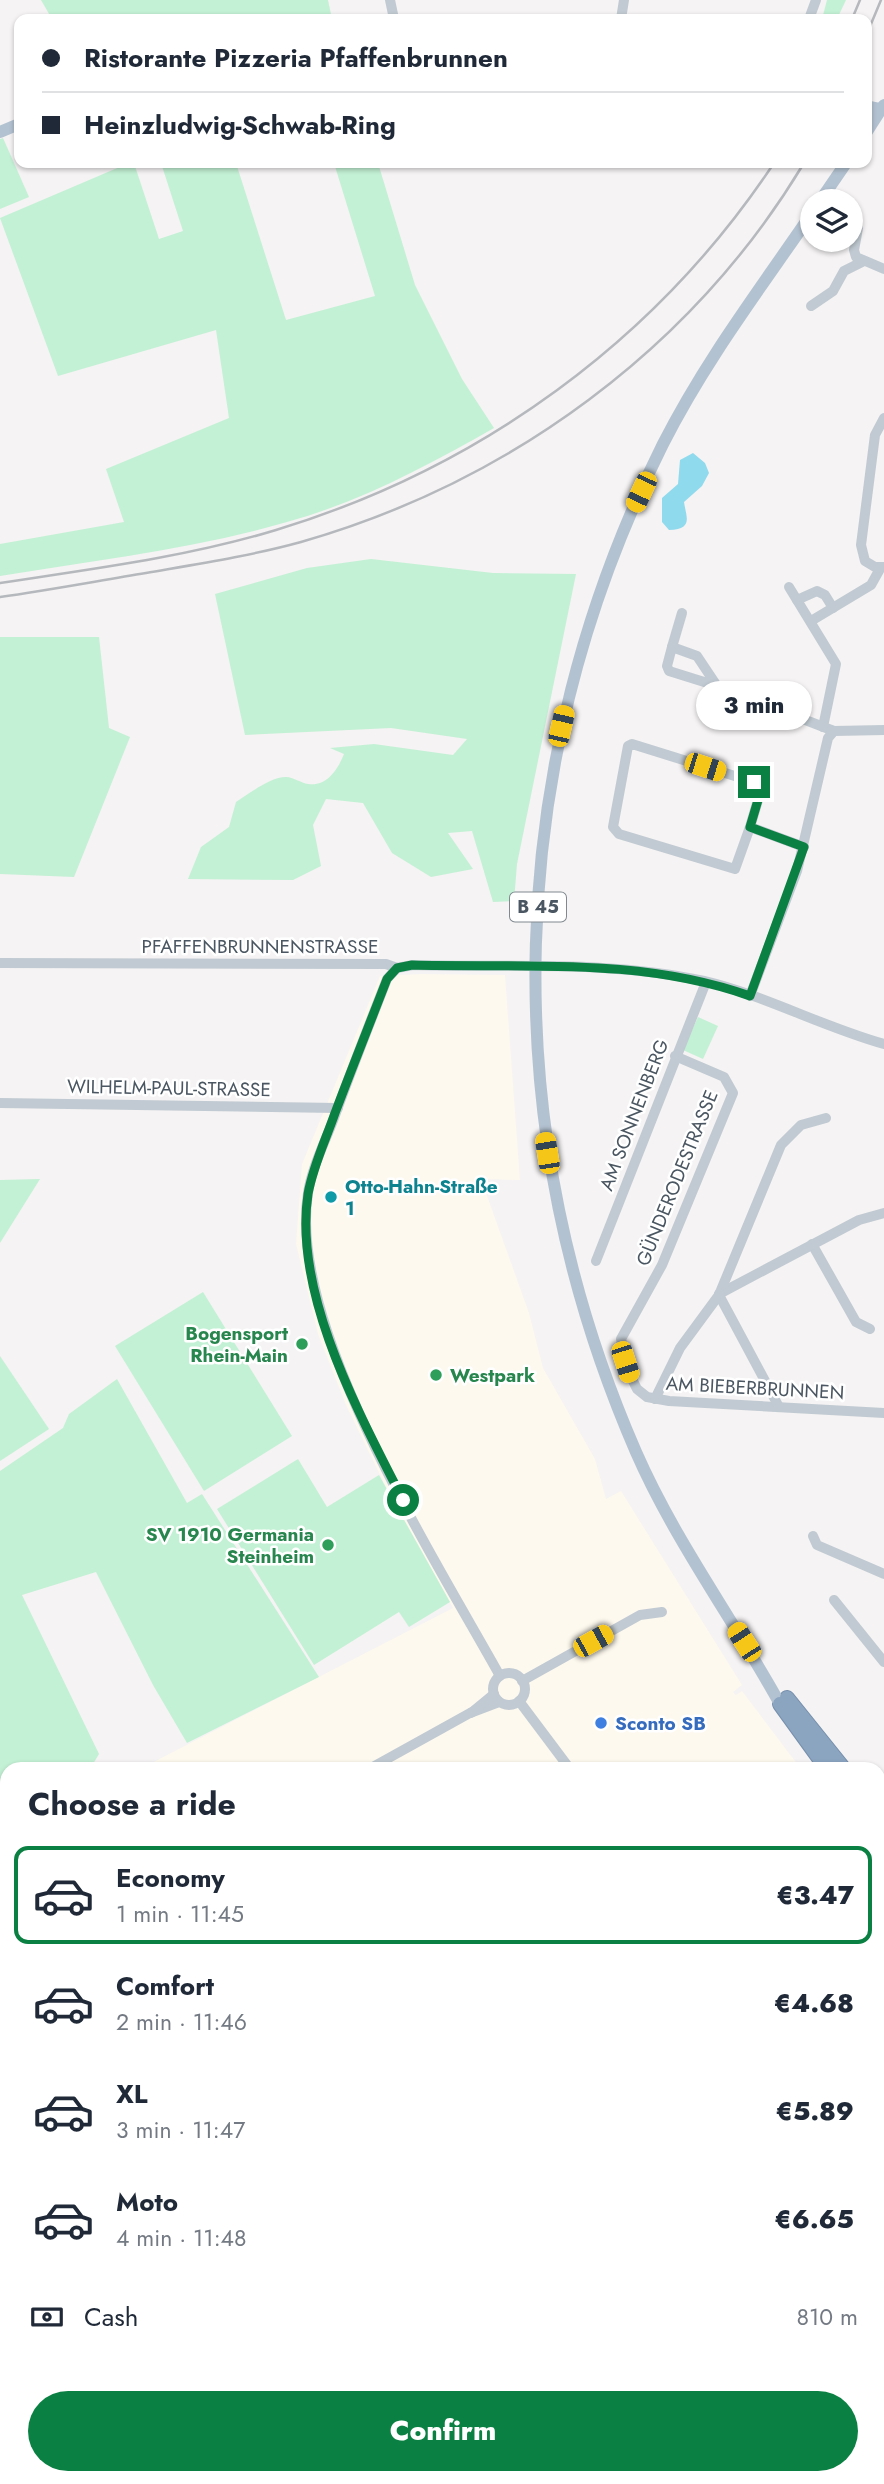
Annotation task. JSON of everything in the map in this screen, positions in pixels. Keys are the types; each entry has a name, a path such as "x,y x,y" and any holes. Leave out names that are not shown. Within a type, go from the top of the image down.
{"highway":[{"name":"B 45","path":"784,1701 823,1762"},
{"name":"B 45","path":"784,1701 838,1762"}],"main road":[{"path":"872,124 883,108"},
{"path":"828,189 843,168"},
{"name":"B 45","path":"784,1701 690,1556 638,1457 612,1396 566,1241 543,1126 538,1090 534,964 544,837 557,748 577,665 603,582 652,467 696,385 762,282 800,230"}],"street":[{"path":"855,252 862,262 884,269"},
{"path":"811,306 833,291 844,271 862,262"},
{"path":"811,621 871,585 883,567 865,561 861,545 875,435 884,418"},
{"path":"789,587 811,621 836,669 823,727"},
{"path":"797,600 817,591 825,595 833,608"},
{"path":"682,613 667,666 669,671 717,686 834,731 884,730"},
{"path":"672,647 697,656 717,686"},
{"path":"750,996 804,847 828,738 834,731"},
{"path":"632,744 754,782 761,790 750,827 736,869 619,834 613,827 628,746 632,744"},
{"path":"750,827 804,847"},
{"name":"PFAFFENBRUNNENSTRASSE","path":"0,963 386,964 397,968 412,965 534,964 706,982 884,1044"},
{"path":"397,968 387,979 315,1168 307,1204 309,1264 338,1359 390,1473 500,1676"},
{"name":"AM SONNENBERG","path":"596,1261 706,982"},
{"name":"GÜNDERODESTRASSE","path":"621,1339 662,1265 733,1093 724,1077 675,1056"},
{"name":"WILHELM-PAUL-STRASSE","path":"0,1103 338,1108"},
{"path":"655,1399 680,1348 719,1294 781,1145 801,1125 826,1118"},
{"path":"719,1294 868,1216 884,1213"},
{"path":"812,1244 856,1322 870,1329"},
{"path":"719,1294 779,1407"},
{"name":"AM BIEBERBRUNNEN","path":"621,1339 635,1384 647,1397 884,1412"},
{"path":"813,1536 817,1545 884,1574"},
{"path":"834,1600 884,1661"},
{"path":"522,1681 640,1615 662,1612"},
{"path":"514,1675 522,1681 524,1689 519,1701 509,1705 496,1698 494,1684 500,1676 514,1675"},
{"path":"382,1762 496,1698"},
{"path":"519,1701 565,1762"}],"shaded area":[{"path":"505,975 520,1180 481,1179 529,1313 543,1368 595,1459 606,1499 621,1491 742,1685 733,1692 736,1695 742,1691 796,1762 154,1762 453,1608 401,1518 346,1405 318,1334 296,1244 302,1164 380,976"}],"green space":[{"path":"41,0 328,0 331,14 49,14"},
{"path":"827,0 846,0 839,14 823,14"},
{"path":"3,138 29,197 0,209 0,139"},
{"path":"117,168 136,168 159,239 183,231 163,168 238,168 286,320 375,296 336,168 380,168 415,285 462,379 494,428 419,469 314,514 216,540 0,576 0,544 124,522 106,469 229,418 216,330 58,376 0,218"},
{"path":"371,559 493,573 576,574 517,864 514,901 493,902 472,831 448,833 473,869 431,877 392,853 363,803 326,799 313,825 321,866 293,880 188,879 201,847 229,827 236,802 260,786 280,778 289,777 308,784 321,783 335,771 344,754 330,748 374,744 453,755 467,739 391,728 245,735 215,594 307,568"},
{"path":"0,637 99,637 109,728 130,737 74,877 0,874"},
{"path":"698,1017 718,1026 703,1059 683,1050"},
{"path":"40,1179 0,1243 0,1180"},
{"path":"203,1292 292,1436 204,1491 115,1346"},
{"path":"0,1356 49,1429 0,1461"},
{"path":"117,1379 187,1503 202,1494 319,1677 187,1743 153,1685 96,1572 22,1595 99,1754 94,1762 0,1762 0,1471 63,1428 69,1414"},
{"name":"SV 1910 Germania Steinheim","path":"298,1459 327,1507 379,1475 450,1602 409,1627 399,1612 314,1665 217,1509"}],"water":[{"path":"693,453 705,463 709,473 702,486 684,502 687,517 685,525 669,530 662,522 662,498 678,484 680,460"}],"railway":[{"path":"854,14 860,0"},
{"path":"872,22 881,0"},
{"path":"0,583 208,548 276,530 351,504 423,472 492,434 557,390 618,341 675,287 727,227 770,168"},
{"path":"0,597 204,563 282,547 378,516 452,484 522,445 589,400 651,349 708,292 759,230 801,168"}],"place":[{"name":"Otto-Hahn-Straße 1","path":"331,1197"},
{"name":"Bogensport Rhein-Main","path":"302,1344"},
{"name":"Westpark","path":"436,1375"},
{"name":"SV 1910 Germania Steinheim","path":"328,1545"},
{"name":"Sconto SB","path":"601,1723"}],"route":[{"path":"403,1500 355,1399 323,1320 309,1264 306,1218 308,1194 315,1168 387,979 397,968 407,965 558,964 696,980 750,996 804,847 750,827 761,790 754,782"}]}
